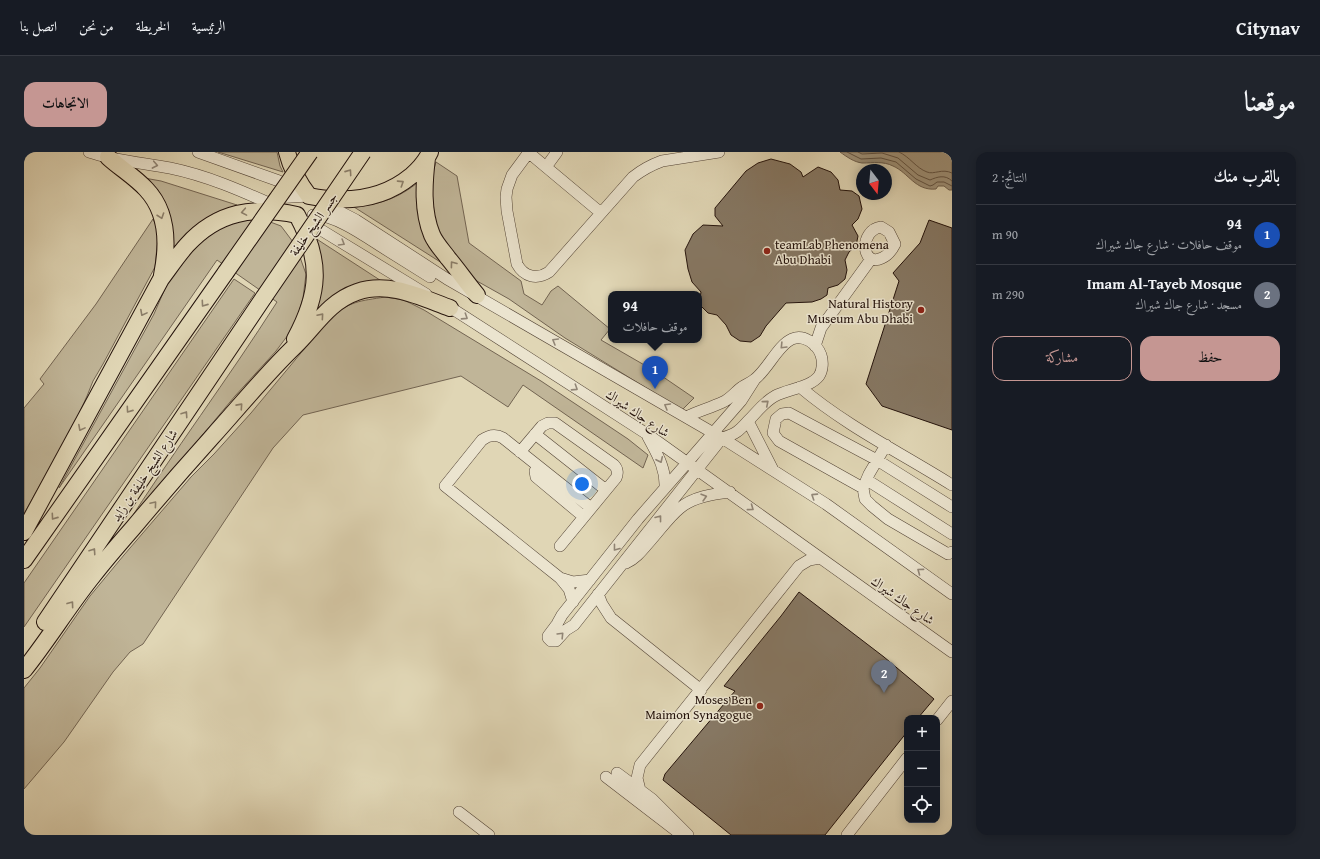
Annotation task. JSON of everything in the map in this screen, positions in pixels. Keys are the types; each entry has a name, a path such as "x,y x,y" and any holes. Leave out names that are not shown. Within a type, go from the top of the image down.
{"highway":[{"path":"287,152 292,167 309,196 342,200 364,198 375,195 400,184 415,172 429,155"},
{"path":"24,560 310,152"},
{"name":"جسر الشيخ خليفة","path":"264,297 363,152"},
{"path":"429,155 425,171 425,198 430,228 437,244 477,295"},
{"path":"108,157 146,189 151,195 159,212 165,230 166,239 162,279"},
{"path":"24,532 162,279 180,253 193,239 209,226 231,215 252,211 273,211 297,215 307,234 314,262 315,280 305,317 285,355"},
{"path":"24,670 81,590 111,553 185,467 326,311 341,299 358,292 378,288 398,290 450,308"},
{"name":"شارع الشيخ خليفة بن زايد","path":"24,653 264,297"}],"street":[{"name":"شارع جاك شيراك","path":"89,152 194,174 230,186 297,215 450,308 647,434 952,652"},
{"name":"شارع جاك شيراك","path":"198,152 279,181 356,220 447,279 718,435 774,470 826,504 952,594"},
{"path":"602,213 528,152 512,175 506,197 507,211 517,264 522,272 536,277 549,272 602,213 633,177 646,167 670,159 719,152"},
{"path":"546,167 557,152"},
{"path":"279,181 297,215 317,214 336,220 352,228 432,278 437,280 447,279"},
{"path":"259,198 309,196 327,234"},
{"path":"805,339 820,328 871,259"},
{"path":"816,346 820,328"},
{"path":"816,346 805,339 798,338 787,342 781,348 755,379 718,435 696,470 574,625 566,630 556,641 551,641 548,638 549,634 562,615 638,519 686,463 718,435 734,434 739,431 767,401 776,395 800,387 813,381 819,376 822,359 816,346"},
{"path":"686,417 729,399 742,386 755,379"},
{"path":"800,387 818,402 952,485"},
{"path":"952,507 877,460 789,413 782,414 776,418 773,433 779,441 865,484 952,534"},
{"path":"748,421 774,470"},
{"path":"520,452 545,424 555,423 614,465 617,469 617,476 560,546"},
{"path":"535,434 606,490"},
{"path":"647,434 662,464 665,476 665,488"},
{"path":"573,602 569,589 560,578 445,486 485,438 492,435 500,436 591,508"},
{"path":"886,445 865,484 865,499 888,519 951,554"},
{"path":"538,466 535,471 536,476 584,517"},
{"path":"622,564 640,554 675,513 685,504 706,496 730,492"},
{"path":"799,566 801,558 801,545"},
{"path":"688,835 662,808 617,773 632,770 640,765 799,566 809,560 820,558"},
{"path":"560,578 573,582 590,580"},
{"path":"598,594 602,604 611,618"},
{"path":"585,610 611,618 701,690"},
{"path":"940,716 952,701"},
{"path":"847,835 904,762"},
{"path":"640,765 637,778 640,790"},
{"path":"606,778 681,835"},
{"path":"459,812 489,835"}],"shaded area":[{"path":"218,152 277,152 283,172"},
{"path":"436,162 457,176 469,243 521,281 524,294 542,305 551,291 558,286 608,327 608,331 601,340 653,370 694,398 682,410 565,338 509,299 468,276 430,220 432,176"},
{"path":"133,176 161,181 237,205 210,217 168,255 167,230"},
{"path":"423,178 445,265 354,207 383,202 399,195"},
{"path":"249,214 281,226 296,246 306,274 303,298 297,318 288,335 276,351 235,396 124,529 277,302 217,260 59,488 154,314 173,270 203,236"},
{"path":"153,219 157,228 158,236 155,267 93,381 77,418 24,514 24,408 44,384 40,379 96,304"},
{"path":"312,236 386,284 382,289 311,321"},
{"path":"234,279 255,293 24,627 24,583"},
{"path":"385,297 404,300 424,310 541,381 628,439 648,455 643,468 523,385 508,407 461,376 303,415 273,448 143,644 130,652 113,672 64,742 24,789 24,688 40,668 90,596 191,477 251,413 330,318 337,312 350,305"}],"water":[{"path":"840,152 952,152 952,190 949,190 944,186 938,186 936,189 923,187 892,166 892,164 862,163 851,159"}],"building":[{"name":"teamLab Phenomena Abu Dhabi","path":"771,159 790,164 801,172 803,177 818,167 831,172 838,180 840,190 852,191 856,194 856,200 860,200 862,209 858,219 852,225 858,236 856,246 849,252 845,260 847,270 845,279 838,285 828,288 827,295 821,299 812,302 786,303 766,326 760,336 751,342 740,341 731,335 726,325 717,315 708,313 702,307 702,291 700,291 692,282 685,250 693,234 703,225 723,226 715,216 715,208 746,171 758,163"},
{"name":"Natural History Museum Abu Dhabi","path":"929,220 952,228 952,430 882,406 866,384 899,281 893,273 920,243"},
{"path":"799,592 884,657 934,699 921,715 904,715 904,736 825,835 731,835 663,780 665,774 735,691 724,686"}],"place":[{"name":"teamLab Phenomena Abu Dhabi","path":"767,251"},
{"name":"Natural History Museum Abu Dhabi","path":"921,310"},
{"name":"94","path":"655,389"},
{"name":"Imam Al-Tayeb Mosque","path":"884,693"},
{"name":"Moses Ben Maimon Synagogue","path":"760,706"}]}
